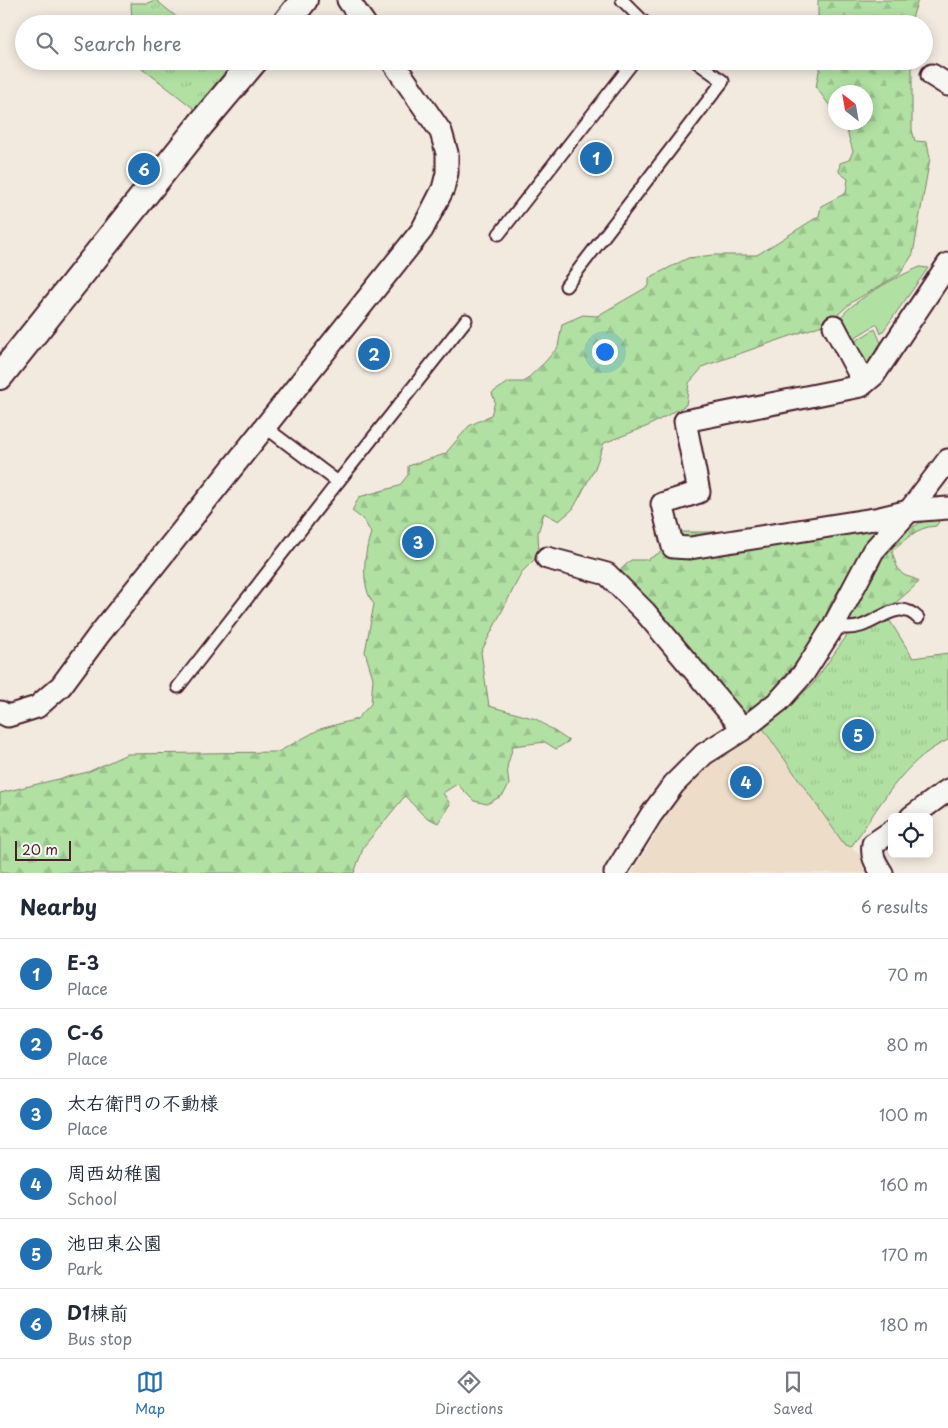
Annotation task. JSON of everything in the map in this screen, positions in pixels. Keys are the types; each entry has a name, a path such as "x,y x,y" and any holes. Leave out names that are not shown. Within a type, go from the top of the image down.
{"street":[{"path":"292,15 304,0"},
{"path":"348,0 359,15"},
{"path":"0,376 72,295 202,124 247,70"},
{"path":"0,712 8,716 37,707 61,686 98,636 422,230 443,189 448,162 445,142 441,132 398,70"},
{"path":"948,264 874,375 861,386 685,421 699,492 662,504 673,546 690,548 880,518 909,511 948,508"},
{"path":"834,326 864,383"},
{"path":"615,873 651,815 674,784 704,754 742,730 779,701 803,674 833,627 873,551 909,511 948,460"},
{"path":"548,558 607,574 645,612 739,724"},
{"path":"916,813 948,790"},
{"path":"882,873 873,859 872,851 874,844 888,834"}],"lane":[{"path":"622,0 637,15"},
{"path":"499,234 627,70"},
{"path":"566,286 723,81 708,70"},
{"path":"178,687 466,320"},
{"path":"265,427 338,482"},
{"path":"833,627 858,627 896,610 905,609 912,612 918,618"}],"shaded area":[{"path":"764,730 844,844 851,847 864,859 873,873 632,873 673,805 711,759"}],"green space":[{"path":"156,0 174,15 132,15 131,3 147,3"},
{"path":"818,0 918,0 913,15 818,15"},
{"path":"145,70 230,70 197,111"},
{"path":"819,70 912,70 912,130 915,141 927,142 930,158 913,254 900,274 852,302 828,323 704,366 689,383 686,405 648,426 604,443 595,468 573,509 559,521 544,513 538,533 539,555 522,572 481,652 489,706 536,719 569,741 556,749 545,742 513,746 507,767 509,785 503,795 487,804 474,801 457,784 443,793 450,804 438,823 424,816 405,796 364,846 354,873 0,873 0,793 88,772 127,754 278,752 320,729 357,719 371,704 373,678 365,652 374,604 367,589 365,579 365,560 371,533 364,520 352,511 359,497 399,486 408,475 408,466 445,454 469,426 491,415 495,402 492,393 509,382 524,382 545,362 558,347 562,324 583,315 597,316 649,286 649,278 688,258 713,255 757,255 819,216 821,206 846,193 848,179 839,172 840,163 849,160 853,151 847,130 873,130 873,85 828,85 828,103 816,87"},
{"path":"920,267 928,268 881,334 877,324 852,339 840,318 847,310 877,289"},
{"path":"875,329 882,345 867,366 854,342"},
{"path":"930,519 935,519 939,522 936,526 912,534 892,552 900,571 919,582 897,602 878,615 859,623 851,623 849,618 867,575 879,567 881,562 879,558 882,552 901,534"},
{"path":"880,528 858,557 832,601 819,629 799,659 761,704 740,716 617,573 631,560 647,560 666,549 678,532 718,532 742,546"},
{"path":"890,621 913,658 948,653 948,740 932,749 905,773 851,847 844,844 762,727 812,685 848,634"}],"place":[{"name":"E-3","path":"596,158"},
{"name":"D1棟前","path":"144,169"},
{"name":"C-6","path":"374,354"},
{"name":"太右衛門の不動様","path":"418,542"},
{"name":"池田東公園","path":"858,735"},
{"name":"周西幼稚園","path":"746,782"}]}
